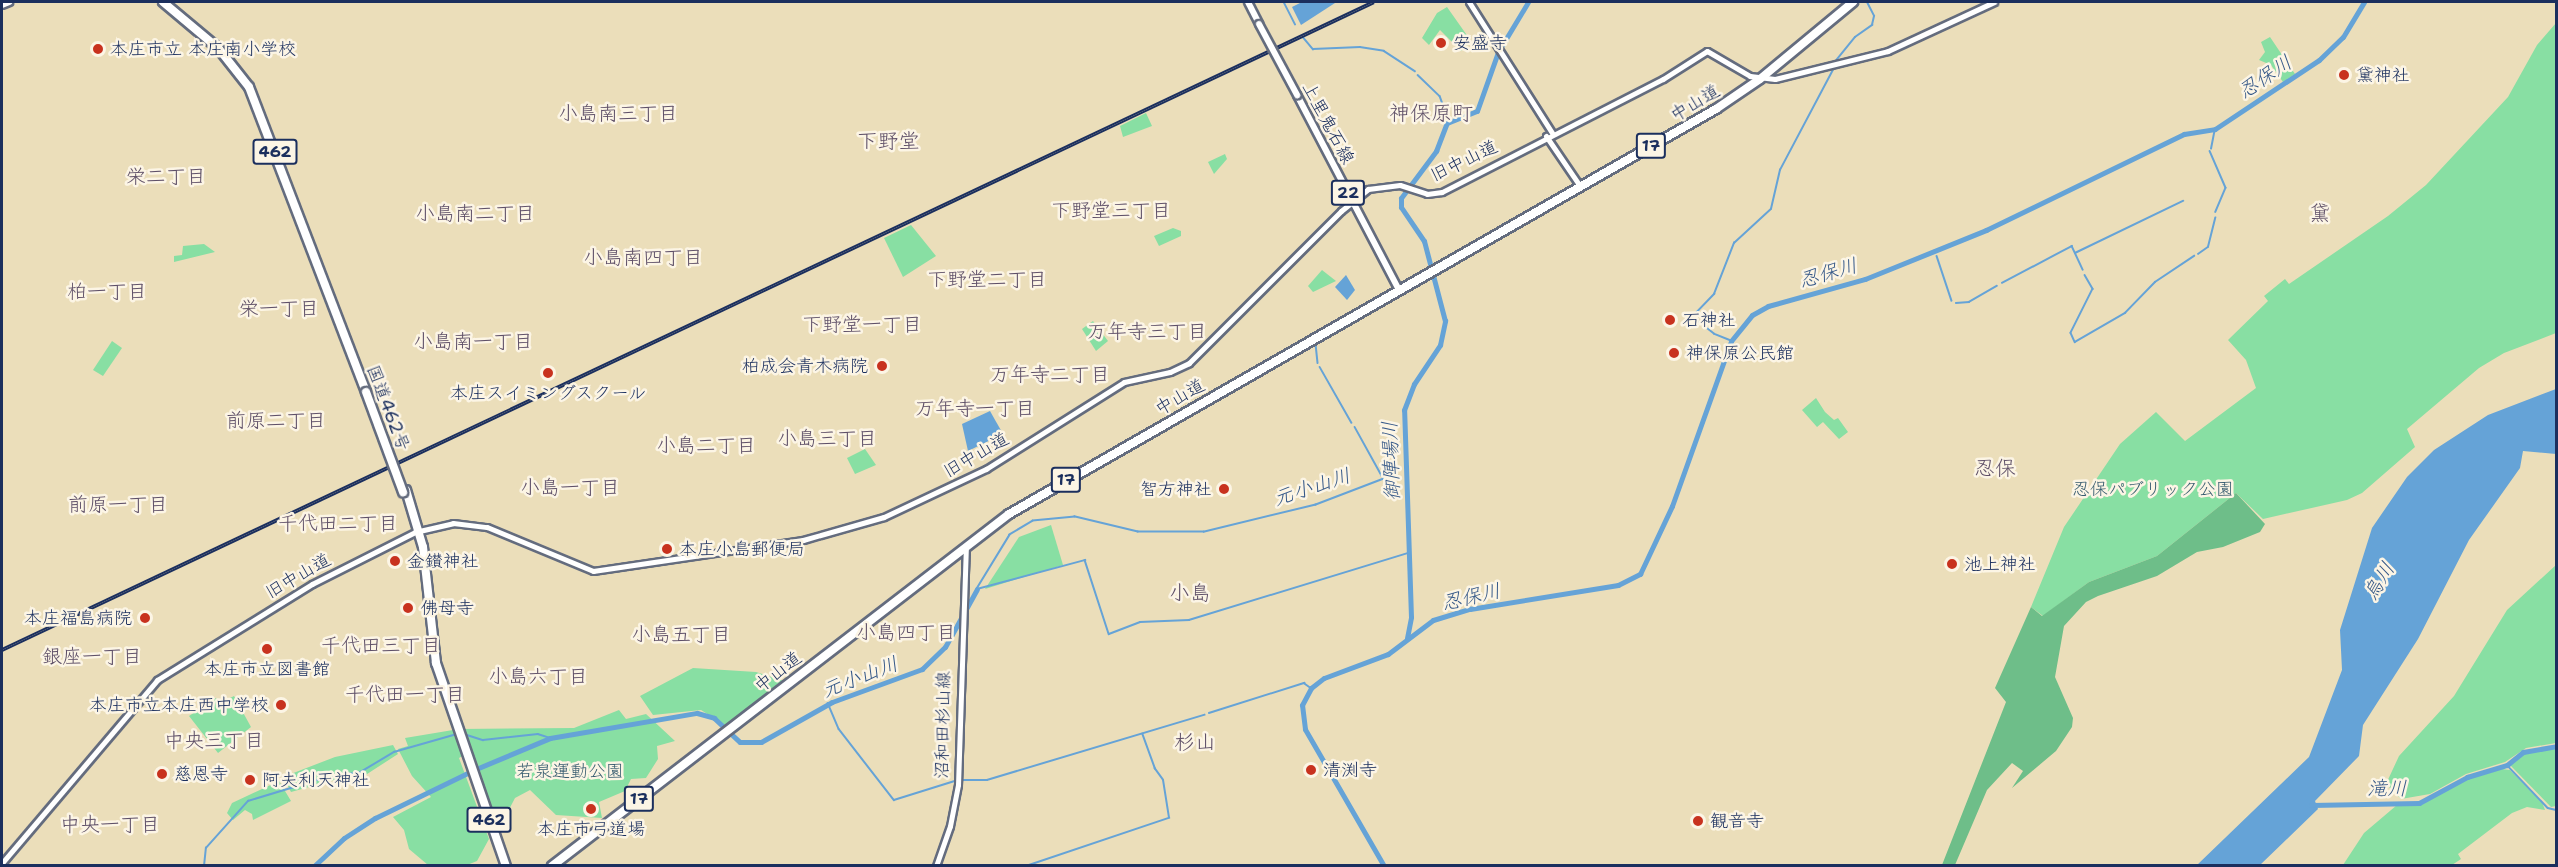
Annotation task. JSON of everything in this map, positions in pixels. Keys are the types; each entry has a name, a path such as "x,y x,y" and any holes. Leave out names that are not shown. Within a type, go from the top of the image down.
{"highway":[{"name":"国道462号","path":"163,2 219,49 249,87 405,491 418,531 434,659 459,742 504,866"},
{"name":"国道462号","path":"170,2 232,58 259,99 367,392"},
{"name":"中山道","path":"552,866 967,546 1038,495 1716,109 1760,79 1853,2"}],"main road":[{"path":"2,5 9,2"},
{"name":"上里鬼石線","path":"1248,2 1398,290"},
{"path":"1469,2 1580,186"},
{"path":"1760,79 1775,80 1894,49 1994,2"},
{"name":"旧中山道","path":"2,863 156,680 312,584 418,531 453,523 487,527 593,571 803,540 884,518 986,469 1124,382 1170,372 1189,363 1352,201 1377,186 1406,186 1427,194 1442,192 1549,135 1657,82 1707,51 1760,79"},
{"name":"沼和田杉山線","path":"936,866 951,821 958,785 961,628 967,546"}],"green space":[{"path":"1447,7 1471,41 1461,51 1440,30 1429,45 1422,38 1437,13"},
{"name":"忍保パブリック公園","path":"2556,23 2556,333 2504,353 2479,368 2407,429 2415,447 2362,493 2347,500 2263,519 2236,493 2157,556 2089,582 2043,616 2031,607 2064,527 2120,444 2156,412 2185,441 2256,388 2246,360 2228,340 2268,301 2264,296 2285,279 2289,284 2388,216 2426,185 2508,97 2537,45"},
{"path":"2270,37 2295,74 2283,82 2271,65 2259,60 2265,52 2261,42"},
{"path":"1146,113 1152,126 1123,137 1120,126"},
{"path":"1225,154 1227,159 1214,174 1208,162"},
{"path":"911,225 936,256 903,277 884,238"},
{"path":"1173,228 1181,231 1181,236 1159,246 1154,236"},
{"path":"204,244 215,252 174,262 174,256 182,255 183,246"},
{"path":"1322,270 1336,281 1313,292 1308,286"},
{"path":"1093,321 1108,341 1096,351 1082,329"},
{"path":"112,341 122,348 103,376 93,370"},
{"path":"1816,398 1825,412 1834,420 1838,418 1848,432 1839,439 1823,422 1817,427 1802,410"},
{"path":"865,449 876,465 855,474 847,458"},
{"path":"2236,493 2265,524 2260,532 2223,547 2197,552 2157,576 2098,596 2086,602 2064,626 2055,677 2073,718 2072,727 2056,751 2012,788 2023,771 2012,763 1987,790 1955,865 1942,865 2006,702 1995,688 2031,607 2042,616 2089,582 2157,556"},
{"path":"1051,525 1063,565 985,589 1019,537"},
{"path":"2556,565 2556,743 2526,748 2505,762 2466,774 2430,794 2401,799 2386,784 2399,756 2454,696 2507,610"},
{"path":"693,668 756,672 787,682 728,727 701,710 653,715 640,696"},
{"path":"234,696 251,727 218,753 189,716 216,698 220,703"},
{"name":"若泉運動公園","path":"619,710 626,719 646,714 675,741 657,746 658,759 646,778 631,779 625,791 599,802 602,818 556,815 530,790 515,798 503,821 489,816 467,753 459,758 489,839 477,861 467,865 428,865 409,849 404,830 393,817 431,797 412,776 398,749 408,746 405,738 459,729 574,728"},
{"path":"393,745 398,754 364,776 334,780 291,792 283,777 335,757"},
{"path":"2546,747 2556,748 2556,806 2551,807 2510,765 2521,754"},
{"path":"2502,769 2510,770 2542,802 2545,810 2527,807 2512,813 2458,854 2461,859 2452,865 2343,865 2364,833 2397,805 2422,804 2468,779"},
{"path":"279,781 291,801 253,820 252,814 245,810 233,820 227,813 232,803"}],"water":[{"path":"1302,2 1335,3 1301,25 1292,7"},
{"path":"1346,275 1355,290 1347,300 1335,287"},
{"name":"烏川","path":"2556,389 2556,454 2523,451 2520,468 2469,540 2418,639 2363,725 2359,756 2315,801 2318,809 2260,865 2197,865 2309,757 2342,670 2340,630 2372,528 2407,477 2434,450 2488,415"},
{"path":"990,411 1003,434 968,451 962,424"}],"waterway":[{"path":"1284,2 1295,24"},
{"name":"御陣場川","path":"1407,638 1411,617 1404,410 1414,384 1440,345 1445,321 1424,241 1401,207 1401,198 1436,151 1447,123 1477,111 1498,52 1528,2"},
{"path":"1834,63 1855,37 1872,25 1874,16 1867,2"},
{"name":"忍保川","path":"1384,866 1305,729 1302,705 1311,688 1324,678 1388,654 1433,620 1470,609 1618,585 1640,574 1672,506 1731,341 1752,315 1768,306 1865,279 1986,230 2184,134 2215,129 2319,60 2343,37 2364,2"},
{"path":"1303,37 1313,49 1360,47 1384,51 1415,71"},
{"path":"1731,341 1714,334 1692,317 1714,294 1734,243 1771,209 1780,170 1834,68"},
{"path":"1418,75 1440,96 1449,121"},
{"path":"2211,149 2215,129"},
{"path":"2210,151 2226,188 2216,212"},
{"path":"2075,253 2183,201"},
{"path":"2198,254 2208,247 2215,218"},
{"path":"2002,283 2072,246 2083,270"},
{"path":"1937,256 1952,301"},
{"path":"2085,275 2093,289 2071,333 2075,342 2125,313 2155,282 2194,256"},
{"path":"1956,303 1969,302 1997,286"},
{"name":"元小山川","path":"1316,344 1318,363"},
{"name":"元小山川","path":"1320,367 1352,423"},
{"name":"元小山川","path":"1355,427 1382,476"},
{"path":"1384,479 1316,505 1204,532 1138,532 1075,517 1033,521 1010,535 977,589 1085,560 1109,634 1140,622 1189,620 1408,553"},
{"name":"元小山川","path":"314,866 344,838 375,818 476,769 550,738 697,713 714,718 740,742 761,742 832,702 922,669 945,647 977,589"},
{"path":"1209,713 1304,683 1311,688"},
{"path":"828,703 839,729 894,800 955,781"},
{"path":"960,780 987,780 1204,715"},
{"path":"204,866 206,848 248,801 334,775 359,773 394,752 457,734"},
{"path":"464,734 483,740 538,734 550,738"},
{"path":"1026,866 1169,818 1163,780 1155,769 1142,734"},
{"name":"滝川","path":"2311,805 2419,803 2467,777 2507,765 2523,752 2556,746"},
{"path":"2507,765 2548,808 2556,810"}],"railway":[{"path":"2,650 1374,2"}],"place":[{"name":"安盛寺","path":"1441,43"},
{"name":"本庄市立 本庄南小学校","path":"98,49"},
{"name":"黛神社","path":"2344,75"},
{"name":"石神社","path":"1670,320"},
{"name":"神保原公民館","path":"1674,353"},
{"name":"柏成会青木病院","path":"882,366"},
{"name":"本庄スイミングスクール","path":"548,373"},
{"name":"智方神社","path":"1224,489"},
{"name":"本庄小島郵便局","path":"667,549"},
{"name":"金鑚神社","path":"395,561"},
{"name":"池上神社","path":"1952,564"},
{"name":"佛母寺","path":"408,608"},
{"name":"本庄福島病院","path":"145,618"},
{"name":"本庄市立図書館","path":"267,649"},
{"name":"本庄市立本庄西中学校","path":"281,705"},
{"name":"清渕寺","path":"1311,770"},
{"name":"慈恩寺","path":"162,774"},
{"name":"阿夫利天神社","path":"250,780"},
{"name":"本庄市弓道場","path":"591,809"},
{"name":"観音寺","path":"1698,821"}],"district":[{"name":"小島南三丁目","path":"618,113"},
{"name":"神保原町","path":"1431,113"},
{"name":"下野堂","path":"888,141"},
{"name":"栄二丁目","path":"166,176"},
{"name":"下野堂三丁目","path":"1111,210"},
{"name":"小島南二丁目","path":"475,213"},
{"name":"黛","path":"2320,213"},
{"name":"小島南四丁目","path":"643,257"},
{"name":"下野堂二丁目","path":"987,279"},
{"name":"柏一丁目","path":"107,291"},
{"name":"栄一丁目","path":"279,308"},
{"name":"下野堂一丁目","path":"862,324"},
{"name":"万年寺三丁目","path":"1147,331"},
{"name":"小島南一丁目","path":"473,341"},
{"name":"万年寺二丁目","path":"1050,374"},
{"name":"万年寺一丁目","path":"975,408"},
{"name":"前原二丁目","path":"276,420"},
{"name":"小島三丁目","path":"827,438"},
{"name":"小島二丁目","path":"706,445"},
{"name":"忍保","path":"1995,468"},
{"name":"小島一丁目","path":"570,487"},
{"name":"前原一丁目","path":"118,504"},
{"name":"千代田二丁目","path":"338,523"},
{"name":"小島","path":"1190,593"},
{"name":"小島四丁目","path":"906,632"},
{"name":"小島五丁目","path":"681,634"},
{"name":"千代田三丁目","path":"381,645"},
{"name":"銀座一丁目","path":"92,656"},
{"name":"小島六丁目","path":"538,676"},
{"name":"千代田一丁目","path":"405,694"},
{"name":"中央三丁目","path":"214,740"},
{"name":"杉山","path":"1195,742"},
{"name":"中央一丁目","path":"110,824"}]}
